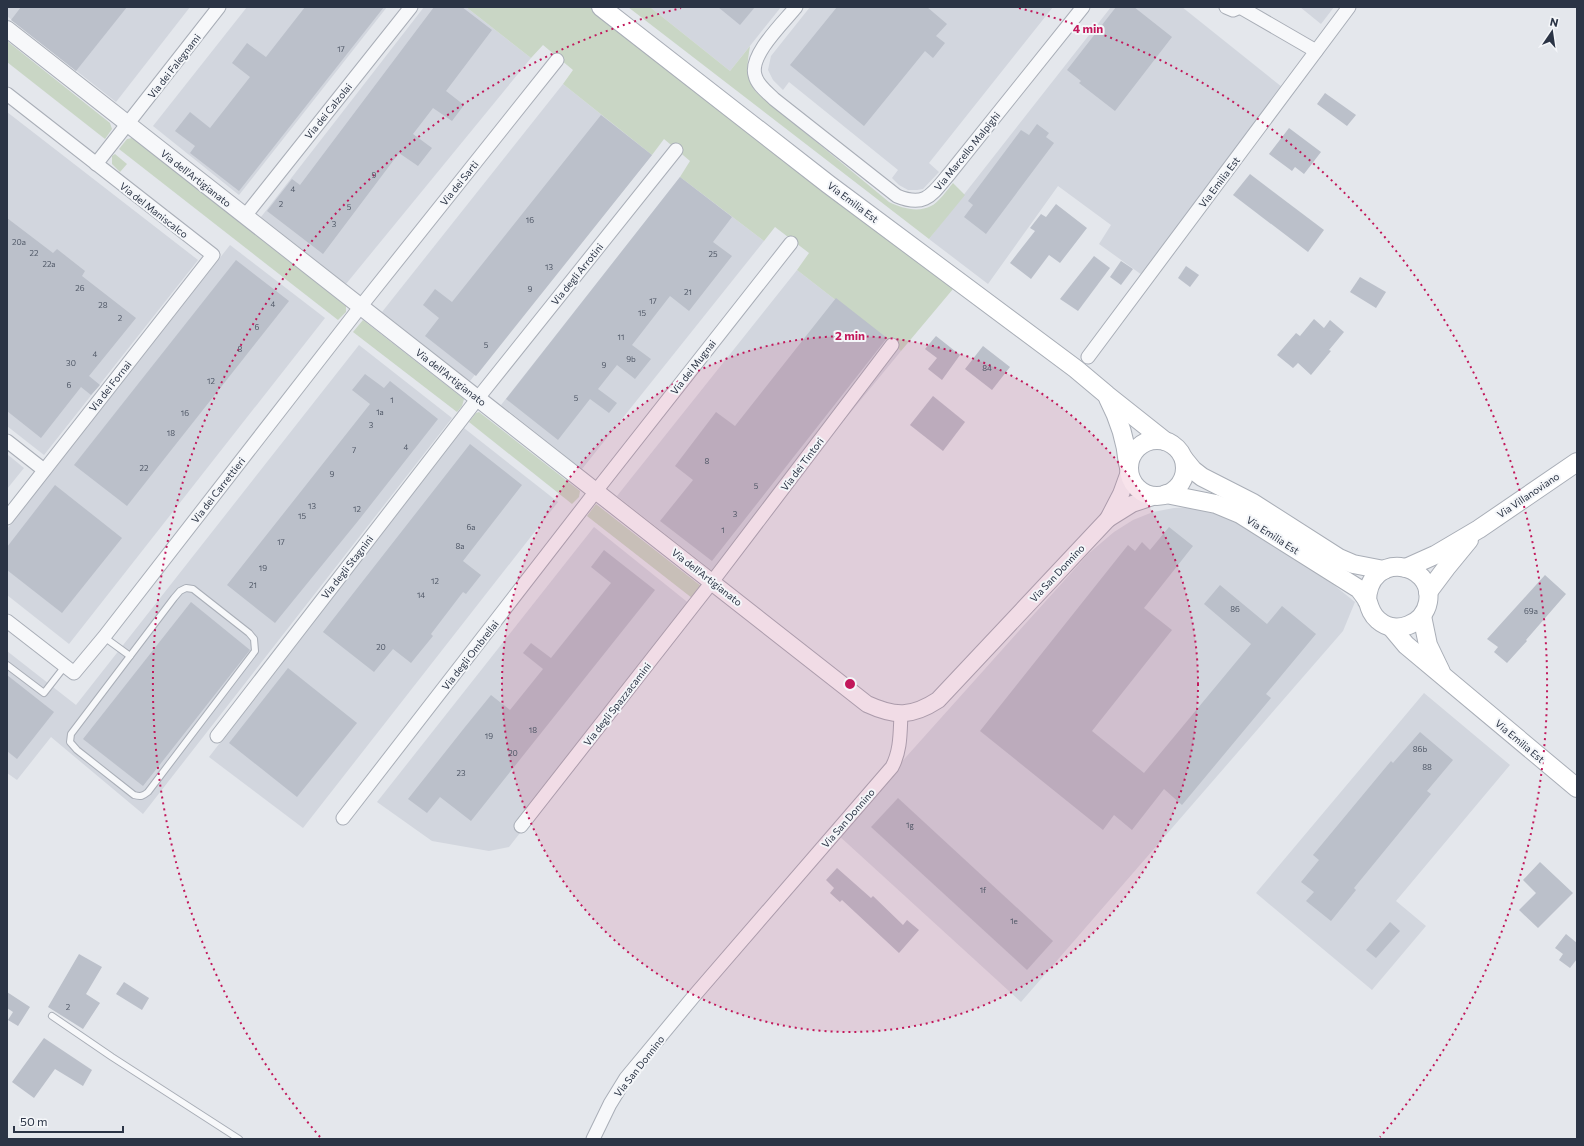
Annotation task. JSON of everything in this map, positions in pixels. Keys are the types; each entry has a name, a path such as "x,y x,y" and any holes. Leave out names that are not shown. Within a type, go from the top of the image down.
{"main road":[{"name":"Via Emilia Est","path":"601,7 828,184 1076,369 1165,441 1177,448 1184,459 1202,478 1253,503 1339,558 1353,564 1384,570 1391,567 1406,568"},
{"name":"Via Emilia Est","path":"1107,395 1120,424 1125,440 1128,468 1135,486 1141,491 1216,504 1240,514 1359,589 1378,621 1392,627 1406,645 1577,788"},
{"path":"1128,468 1130,456 1141,444 1149,440 1157,439 1165,441"},
{"path":"1161,495 1176,487 1183,477 1185,465 1184,459"},
{"name":"Via Villanoviano","path":"1406,568 1435,555 1479,529 1577,462"},
{"name":"Via Villanoviano","path":"1428,592 1479,529"},
{"path":"1406,568 1412,570 1422,579 1428,592"},
{"path":"1367,601 1371,583 1376,575 1384,570"},
{"name":"Via Emilia Est","path":"1428,592 1428,600 1422,616 1428,645 1444,678"},
{"path":"1392,627 1408,626 1416,622 1422,616"}],"street":[{"name":"Via dei Falegnami","path":"128,124 219,7"},
{"name":"Via dei Calzolai","path":"245,216 411,7"},
{"name":"Via Marcello Malpighi","path":"796,7 762,48 756,59 754,74 759,84 774,99 897,196 910,201 922,200 930,195 950,173 1083,7"},
{"path":"1226,7 1233,10 1240,7 1316,51"},
{"name":"Via Emilia Est","path":"1088,357 1349,7"},
{"name":"Via dell'Artigianato","path":"7,29 867,704 879,710 901,714"},
{"name":"Via dei Sarti","path":"361,306 557,60"},
{"name":"Via del Maniscalco","path":"7,94 212,255"},
{"path":"96,164 128,124"},
{"name":"Via degli Arrotini","path":"478,398 676,150"},
{"name":"Via dei Mugnai","path":"596,491 791,244"},
{"name":"Via dei Fornai","path":"7,518 212,255"},
{"name":"Via dei Carrettieri","path":"69,670 104,636 361,306"},
{"name":"Via dei Tintori","path":"712,582 892,345"},
{"name":"Via degli Stagnini","path":"217,736 478,398"},
{"path":"7,441 44,470"},
{"name":"Via San Donnino","path":"1108,519 1121,494 1128,468"},
{"name":"Via degli Ombrellai","path":"343,818 596,491"},
{"name":"Via San Donnino","path":"593,1139 610,1104 626,1078 694,996 892,767 899,750 901,714 924,708 938,700 1108,519 1132,504 1161,495"},
{"name":"Via degli Spazzacamini","path":"521,826 712,582"},
{"path":"7,621 69,670"}],"lane":[{"path":"186,588 193,588 249,633 254,639 255,646 254,652 148,792 139,797 134,795 77,750 70,742 71,734 77,725 130,656 174,598 180,591 186,588"},
{"path":"104,636 130,656"},
{"path":"7,665 44,693 69,670"},
{"path":"52,1016 112,1057 239,1139"}],"shaded area":[{"path":"7,7 190,7 116,102 7,16"},
{"path":"247,7 387,7 239,195 153,126"},
{"path":"424,7 466,7 531,58 346,284 261,217"},
{"path":"650,7 781,7 730,71"},
{"path":"810,7 1053,7 929,163 939,172 923,189 908,190 899,185 892,178 898,170 789,82 783,90 773,80 768,70 771,56"},
{"path":"1111,7 1182,7 1282,87 1142,275 1099,244 1111,225 1058,186 988,284 929,239"},
{"path":"1300,7 1334,7 1321,24"},
{"path":"563,84 652,155 470,381 382,312"},
{"path":"7,112 198,260 44,455 7,426"},
{"path":"680,177 764,241 582,469 501,405"},
{"path":"230,245 325,318 69,644 7,595 7,529"},
{"path":"797,270 901,351 836,430 720,577 617,496"},
{"path":"359,345 452,418 143,814 51,737 17,780 7,773 7,651 76,705"},
{"path":"464,428 558,502 303,828 209,757"},
{"path":"7,454 24,468 7,489"},
{"path":"1193,507 1219,513 1246,523 1293,552 1355,602 1343,631 1021,1002 837,834 1088,554 1114,532 1133,520 1153,512 1174,508"},
{"path":"594,527 696,609 509,847 489,851 432,841 377,802"},
{"path":"1424,693 1510,765 1396,901 1426,926 1372,990 1256,893"}],"green space":[{"path":"466,7 592,7 953,289 901,351 797,270 809,253 775,227 764,241 680,177 690,161 664,139 652,155 563,84 573,70 543,45 531,58"},
{"path":"628,7 650,7 730,71 750,46 748,75 756,92 889,202 910,209 926,208 937,202 953,183 965,195 929,239"},
{"path":"7,41 110,123 112,129 105,139 7,62"},
{"path":"132,138 346,306 346,312 338,320 119,149 127,139"},
{"path":"115,154 127,164 120,172 112,164 112,156"},
{"path":"363,320 464,399 462,406 457,412 353,332"},
{"path":"479,412 580,491 579,497 572,504 469,422 476,413"},
{"path":"596,504 701,586 692,598 587,516"}],"building":[{"path":"21,7 127,7 76,71 11,20"},
{"path":"305,7 384,7 239,191 190,153 195,146 175,131 190,112 210,128 250,77 232,63 247,43 266,57"},
{"path":"434,7 462,7 492,30 446,91 464,105 452,121 433,108 413,134 432,148 418,166 399,153 323,254 267,211 292,179 300,185"},
{"path":"718,7 755,7 740,25"},
{"path":"837,7 927,7 947,24 936,36 945,43 933,58 925,51 864,126 790,65"},
{"path":"1116,7 1134,7 1172,37 1115,111 1079,83 1081,81 1067,70"},
{"path":"1325,93 1356,115 1347,126 1317,104"},
{"path":"601,115 652,155 476,376 425,336 439,318 423,305 435,289 452,302"},
{"path":"1037,124 1049,133 1046,137 1054,143 986,234 964,217 973,205 968,201 1021,130 1029,135"},
{"path":"1289,128 1321,152 1304,174 1295,167 1292,171 1269,154"},
{"path":"1250,174 1324,230 1308,252 1233,195"},
{"path":"680,177 732,217 713,242 732,256 689,311 670,296 632,345 651,359 635,379 617,365 598,389 617,403 609,413 590,399 558,440 506,399"},
{"path":"1056,204 1087,228 1060,263 1049,255 1031,279 1010,263 1035,231 1030,228 1041,214 1046,217"},
{"path":"7,218 53,253 57,249 85,271 82,276 136,318 89,376 100,385 91,395 81,387 41,438 7,411"},
{"path":"1094,256 1110,268 1078,311 1060,299"},
{"path":"236,260 289,301 127,506 74,465"},
{"path":"1121,261 1133,269 1121,285 1110,277"},
{"path":"1186,266 1199,275 1190,287 1178,278"},
{"path":"1360,277 1386,292 1376,308 1350,292"},
{"path":"836,298 887,338 712,561 660,521 693,480 675,466 716,412 735,426"},
{"path":"1314,319 1324,328 1330,320 1344,332 1329,350 1331,351 1311,375 1298,363 1293,368 1277,355 1296,333 1300,336"},
{"path":"936,336 960,355 942,380 928,369 937,358 925,349"},
{"path":"983,346 1010,367 992,390 965,369"},
{"path":"365,374 384,388 390,381 438,419 275,623 227,585 370,404 352,390"},
{"path":"933,396 965,422 943,451 910,425"},
{"path":"470,444 522,485 463,561 481,575 466,594 463,592 431,634 433,636 411,663 393,649 374,672 323,632"},
{"path":"55,485 122,538 62,613 7,570 7,547"},
{"path":"1169,527 1193,546 1144,608 1172,630 1092,731 1144,773 1251,644 1204,604 1220,585 1267,624 1282,606 1316,634 1266,694 1271,698 1182,805 1164,789 1132,830 1114,815 1103,830 980,731 1128,545 1135,551 1142,542 1150,550"},
{"path":"604,550 655,590 471,821 440,797 427,813 408,799 465,727 491,695 510,710 543,669 523,653 531,643 551,658 611,583 591,567"},
{"path":"1545,575 1566,594 1507,663 1494,652 1498,647 1487,639"},
{"path":"191,602 250,650 143,786 83,739"},
{"path":"288,668 357,723 297,797 229,743"},
{"path":"7,675 54,712 17,759 7,751"},
{"path":"1420,732 1453,760 1427,791 1431,794 1354,888 1356,890 1331,921 1306,901 1314,892 1301,882 1319,860 1313,855 1391,761 1393,763"},
{"path":"898,798 1053,941 1027,970 871,827"},
{"path":"1540,862 1573,893 1538,928 1519,910 1536,893 1523,880"},
{"path":"837,868 871,898 873,896 903,925 907,920 919,930 899,953 842,900 840,902 830,893 834,888 826,880"},
{"path":"1390,922 1400,931 1376,958 1366,950"},
{"path":"1566,934 1577,943 1577,959 1570,968 1559,960 1563,954 1555,948"},
{"path":"79,954 102,967 86,994 100,1003 83,1029 48,1007"},
{"path":"124,982 149,998 142,1010 116,994"},
{"path":"7,992 30,1007 18,1026 8,1020 13,1012 7,1008"},
{"path":"44,1038 92,1070 83,1086 55,1069 34,1098 12,1082"}]}
